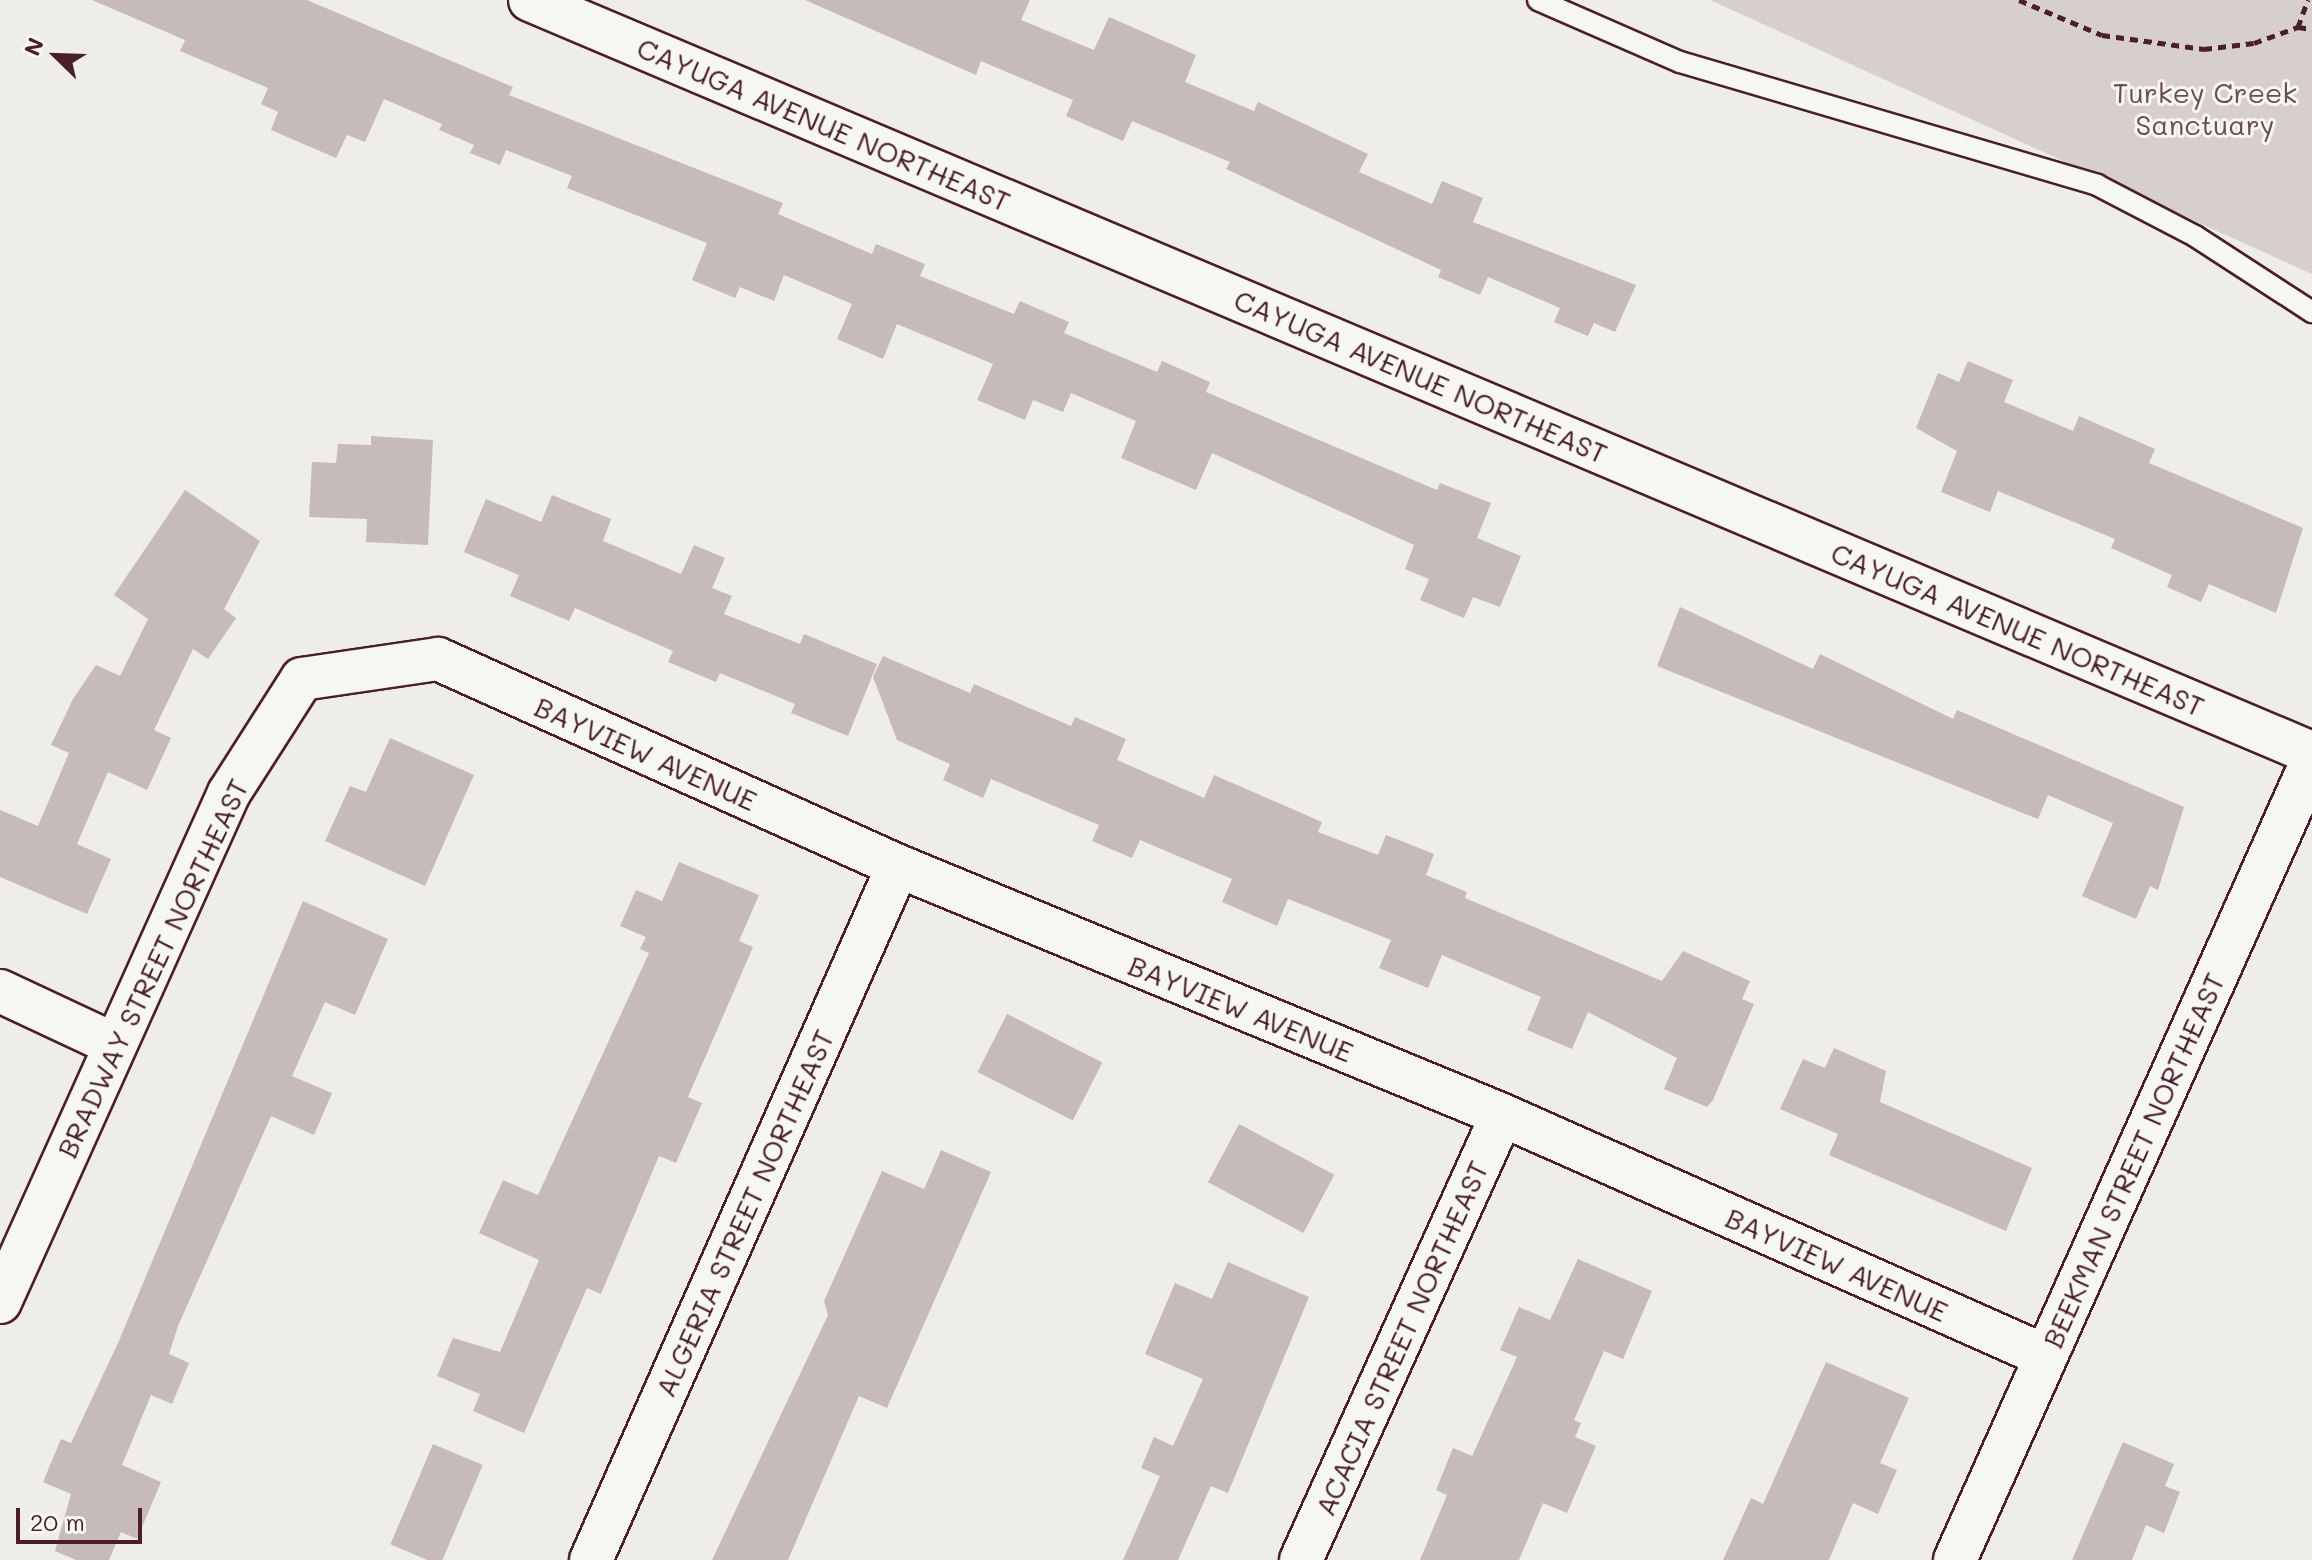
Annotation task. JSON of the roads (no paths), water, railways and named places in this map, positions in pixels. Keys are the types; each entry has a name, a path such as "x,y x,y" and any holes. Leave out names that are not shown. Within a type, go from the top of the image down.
{"street":[{"name":"CAYUGA AVENUE NORTHEAST","path":"530,0 2312,753"},
{"name":"BAYVIEW AVENUE","path":"438,659 898,866 1502,1115 2045,1356"},
{"name":"BRADWAY STREET NORTHEAST","path":"0,1302 113,1044 229,793 302,679 438,659"},
{"name":"BEEKMAN STREET NORTHEAST","path":"1955,1560 2312,761"},
{"name":"ALGERIA STREET NORTHEAST","path":"591,1560 898,866"},
{"path":"0,991 113,1044"},
{"name":"ACACIA STREET NORTHEAST","path":"1301,1560 1502,1115"}],"lane":[{"path":"1538,0 1680,62 2097,185 2195,236 2312,312"}],"park label":[{"name":"Turkey Creek Sanctuary","path":"2205,108"}]}
